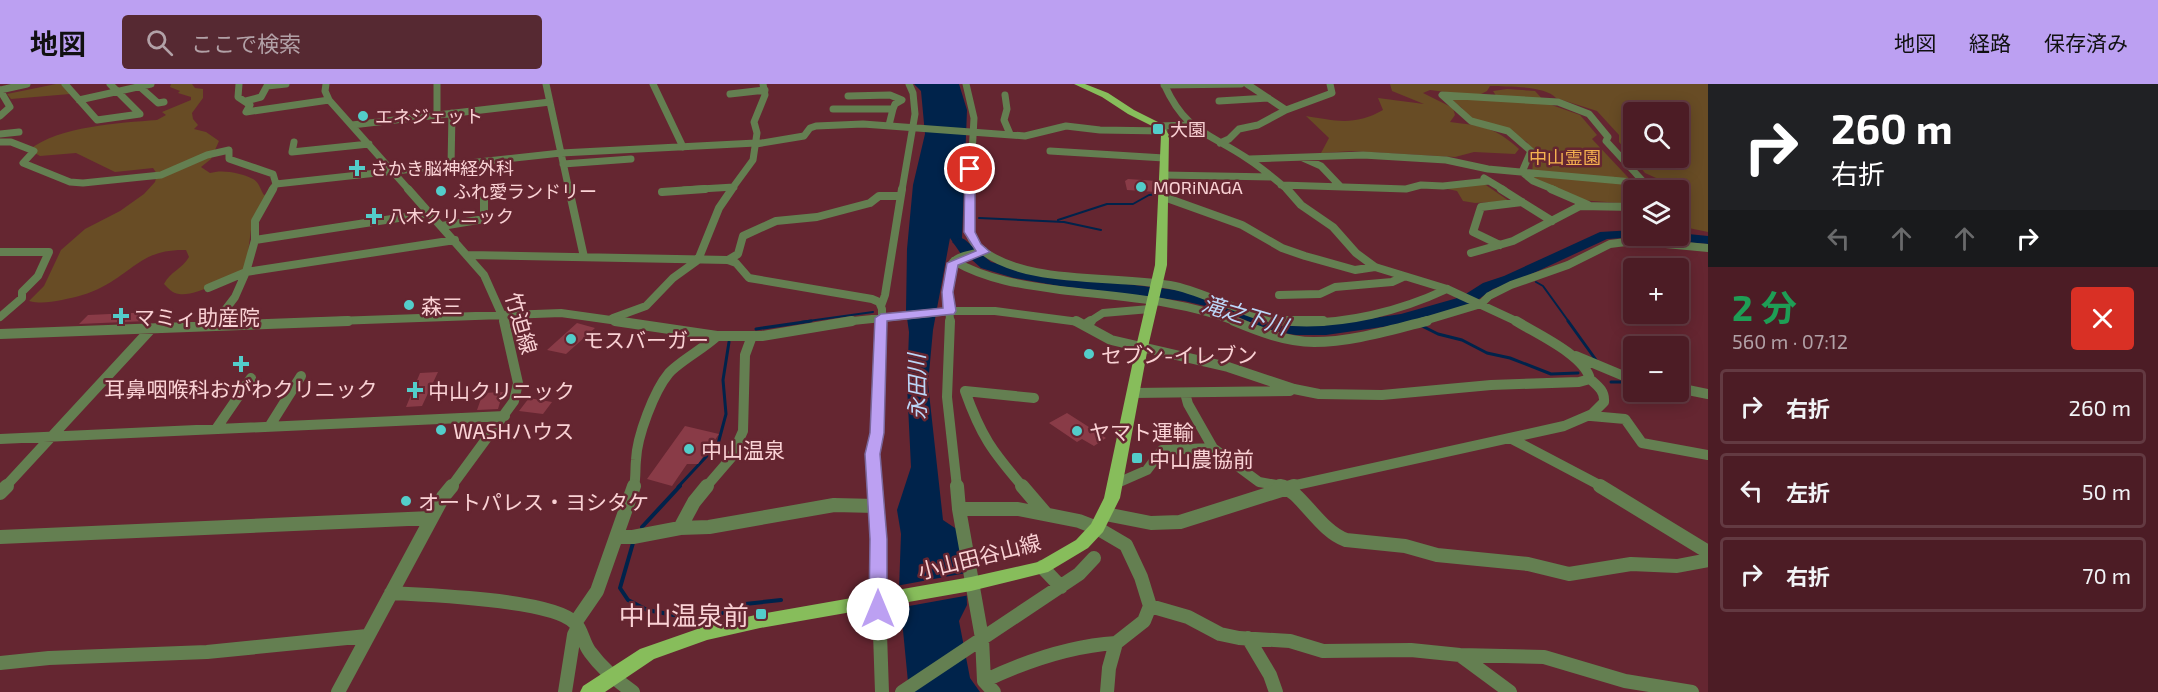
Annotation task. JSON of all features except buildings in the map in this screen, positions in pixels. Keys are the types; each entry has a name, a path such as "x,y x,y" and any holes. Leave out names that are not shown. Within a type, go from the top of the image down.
{"main road":[{"path":"1077,84 1105,95 1162,128"},
{"name":"小山田谷山線","path":"590,692 647,654 706,633 760,621 971,584 1042,567 1075,549 1101,521 1115,484 1134,393 1162,254 1164,158 1162,128"}],"street":[{"path":"9,108 10,104 3,99 0,90 27,84"},
{"path":"65,84 97,120 140,114 110,84"},
{"path":"79,100 151,84"},
{"path":"239,84 238,96 250,105 246,112 329,100 325,91 326,84"},
{"path":"246,101 261,97 267,86 286,84"},
{"path":"437,84 437,115"},
{"path":"546,84 584,257"},
{"path":"653,84 683,147"},
{"path":"882,692 873,454 877,433 883,317 881,306 905,170 905,153 914,127 916,98 909,84"},
{"path":"966,84 973,107 968,222 971,238 984,252 1008,263 1050,273 1156,284 1220,297 1281,321 1295,322 1330,320 1414,305 1450,291"},
{"path":"1241,84 1164,84 1172,102 1190,124 1249,159 1301,205 1333,227 1356,253 1375,267 1450,291 1479,303 1511,318 1573,356 1623,375"},
{"path":"1247,84 1287,110"},
{"path":"1220,143 1229,139 1239,129 1258,125 1287,110 1332,93 1330,84"},
{"path":"140,87 158,104 164,102"},
{"path":"611,319 646,306 673,278 698,260 719,208 753,160 756,144 754,122 764,87 730,94"},
{"path":"848,96 890,95 903,100 895,104 889,125"},
{"path":"1005,95 1007,109 1004,120 1010,134"},
{"path":"1522,172 1532,151 1524,143 1500,128 1471,121 1442,95 1552,101 1583,111 1598,124 1608,137 1606,141 1641,180"},
{"path":"1219,101 1268,98"},
{"name":"竹迫線","path":"329,100 484,275 503,315 518,382 514,401 505,416 453,481 431,518 338,692"},
{"path":"352,125 550,102"},
{"path":"0,110 9,108"},
{"path":"0,116 9,108"},
{"path":"833,109 893,110"},
{"path":"451,166 452,113"},
{"path":"276,184 561,153 756,144 804,136 810,128 816,126 889,125 1025,136 1066,126 1162,128 1190,124"},
{"path":"0,134 20,132"},
{"path":"0,142 11,142 33,151 23,163 76,183 161,175 207,155 229,150 229,159 266,171 274,176 276,184 255,221 255,240 246,272 235,297 213,326"},
{"path":"294,142 292,152 369,144"},
{"path":"1050,151 1164,158"},
{"path":"1249,159 1363,155 1461,163 1488,169 1623,181"},
{"path":"1302,158 1321,166 1340,186"},
{"path":"563,164 631,159"},
{"path":"1461,163 1552,221"},
{"path":"1522,172 1533,181 1588,205"},
{"path":"1164,175 1272,177"},
{"path":"1281,185 1406,189 1421,185 1443,186 1489,181"},
{"path":"662,192 734,187"},
{"path":"728,260 738,254 743,237 770,223 824,215 870,203 874,197 881,195 899,196"},
{"path":"1164,197 1184,202 1213,216 1242,225 1282,248 1305,256 1355,270 1375,267"},
{"path":"442,226 484,219 484,199"},
{"path":"1500,245 1473,232 1481,207 1522,202"},
{"path":"1471,253 1500,245 1570,210 1588,205 1623,207"},
{"path":"255,240 431,213"},
{"path":"208,288 246,272 455,240"},
{"path":"954,261 991,278 1028,287 1203,310 1263,333 1297,340 1328,341 1358,338 1419,324 1479,303 1510,285 1568,265 1610,244 1634,241 1708,248"},
{"path":"0,252 49,252 38,276 22,292 22,298 0,317"},
{"path":"984,252 954,261 951,266 946,369 948,412 952,424 959,509 982,638 984,681 994,692"},
{"path":"468,255 728,260 736,263 749,278 872,299 881,306"},
{"path":"1279,295 1320,294 1335,287 1392,282 1403,277"},
{"path":"1085,325 1103,313 1152,302"},
{"path":"0,334 561,313 717,336 752,336 883,317 950,311 995,311 1060,318 1085,325 1111,340 1228,367 1300,390"},
{"path":"0,493 151,329"},
{"path":"565,692 576,626 597,591 632,497 637,473 636,459 643,429 662,383 671,371 702,350 717,336"},
{"path":"680,528 696,497 728,463 741,441 745,355 752,336"},
{"path":"959,509 1005,508 1101,521 1167,524 1180,522 1288,487 1564,426 1591,416 1600,408 1606,394 1604,388 1590,379 1588,370 1573,356"},
{"path":"269,427 302,376"},
{"path":"216,429 251,378"},
{"path":"1134,393 1300,390 1341,395 1382,395 1491,385 1623,379"},
{"path":"1689,390 1708,394"},
{"path":"1034,398 965,391 977,426 990,449 1046,514"},
{"path":"1185,393 1188,404 1213,448 1259,482 1288,487 1326,529 1346,540 1405,546 1437,555 1528,564 1569,574 1631,564 1677,566 1708,560"},
{"path":"0,439 505,416"},
{"path":"1591,416 1625,419 1642,443 1708,455"},
{"path":"1510,438 1614,492 1668,524 1708,552"},
{"path":"1115,484 1147,470 1162,450 1213,448"},
{"path":"616,537 633,537 680,528 709,527 834,505 876,506"},
{"path":"0,537 431,518"},
{"path":"1101,521 1126,545 1141,577 1150,606 1144,621 1116,643 1108,668 1107,692"},
{"path":"902,692 1061,587 1079,574 1094,558"},
{"path":"1042,567 1061,587"},
{"path":"391,593 473,597 557,612 576,626 589,651 611,676 625,689 633,692"},
{"path":"1150,606 1188,617 1220,634 1290,641 1323,651 1411,650 1460,655 1544,657 1626,681 1692,692"},
{"path":"0,663 49,658 207,652 367,636"},
{"path":"1248,638 1270,675 1276,692"},
{"path":"984,681 1017,664 1102,643 1116,643"},
{"path":"1460,655 1510,692"}],"green space":[{"path":"62,84 70,94 11,99 7,94"},
{"path":"171,84 192,84 195,88 203,89 203,98 192,113 198,125 194,129 206,132 219,141 211,159 201,167 210,173 238,173 248,177 259,185 264,195 268,196 252,222 246,268 204,289 186,294 177,293 164,284 189,257 186,250 171,251 149,257 113,280 87,293 49,302 29,301 44,286 61,250 85,229 120,211 144,194 155,182 157,174 153,168 115,172 76,153 40,156 29,150 56,136 90,127 157,120 166,115 162,112 191,100 191,97 178,93 180,91 170,87"},
{"path":"1390,84 1708,84 1708,232 1689,228 1689,180 1661,180 1645,173 1641,168 1689,168 1689,102 1623,102 1623,147 1619,142 1619,135 1597,111 1556,98 1543,91 1490,86 1487,91 1477,96 1430,90 1423,93 1453,108 1455,115 1450,122 1488,129 1503,136 1519,149 1515,154 1474,152 1455,157 1352,151 1321,153 1329,138 1306,116 1336,121 1363,118 1383,110 1378,98 1424,104 1392,91"},
{"name":"中山霊園","path":"1507,89 1535,91 1546,103 1580,115 1597,135 1592,139 1631,180 1623,180 1623,203 1580,200 1532,178 1533,158 1527,142 1505,129 1472,120 1461,107 1446,98 1498,99 1493,91"},
{"path":"1483,183 1509,201 1475,203 1463,201 1457,191 1443,188"}],"water":[{"name":"永田川","path":"914,84 959,84 967,110 962,238 971,250 961,254 950,238 933,330 928,384 943,520 958,530 966,577 967,605 959,621 970,678 980,692 913,692 908,682 899,589 901,534 897,510 911,467 907,385 909,332 906,311 907,249 913,185 925,134 921,91"}],"pier":[{"path":"966,573 970,595 898,608 896,586"}],"waterway":[{"path":"1058,220 1107,204 1133,204 1149,195 1159,194"},
{"path":"979,218 1064,222 1101,230"},
{"name":"滝之下川","path":"959,242 986,265 1014,273 1059,281 1184,296 1228,307 1271,326 1296,330 1326,330 1403,319 1466,301 1488,286 1509,279 1575,247 1605,235 1623,234"},
{"name":"滝之下川","path":"1689,238 1708,240"},
{"path":"1536,282 1543,286 1569,322"},
{"path":"801,322 873,312"},
{"path":"756,329 811,321"},
{"path":"1568,321 1596,360"},
{"path":"1422,326 1438,334 1462,340 1487,353 1510,358 1551,374 1578,373"},
{"path":"678,487 718,444 726,414 723,380 729,342"},
{"path":"1611,382 1623,382"},
{"path":"642,527 680,486"},
{"path":"633,543 620,588 628,600 647,610 695,619 710,618 745,604 781,600"}],"place":[{"name":"エネジェット","path":"363,116"},
{"name":"大園","path":"1158,129"},
{"name":"さかき脳神経外科","path":"357,168"},
{"name":"MORiNAGA","path":"1141,187"},
{"name":"ふれ愛ランドリー","path":"441,191"},
{"name":"八木クリニック","path":"374,216"},
{"name":"森三","path":"409,305"},
{"name":"マミィ助産院","path":"121,316"},
{"name":"モスバーガー","path":"571,339"},
{"name":"セブン-イレブン","path":"1089,354"},
{"name":"耳鼻咽喉科おがわクリニック","path":"241,364"},
{"name":"中山クリニック","path":"415,390"},
{"name":"WASHハウス","path":"441,430"},
{"name":"ヤマト運輸","path":"1077,431"},
{"name":"中山温泉","path":"689,449"},
{"name":"中山農協前","path":"1137,458"},
{"name":"オートパレス・ヨシタケ","path":"406,501"},
{"name":"中山温泉前","path":"761,614"}],"route":[{"path":"878,609 878,539 873,454 877,433 881,318 950,311 948,292 952,263 984,252 976,246 969,232 970,169"}]}
